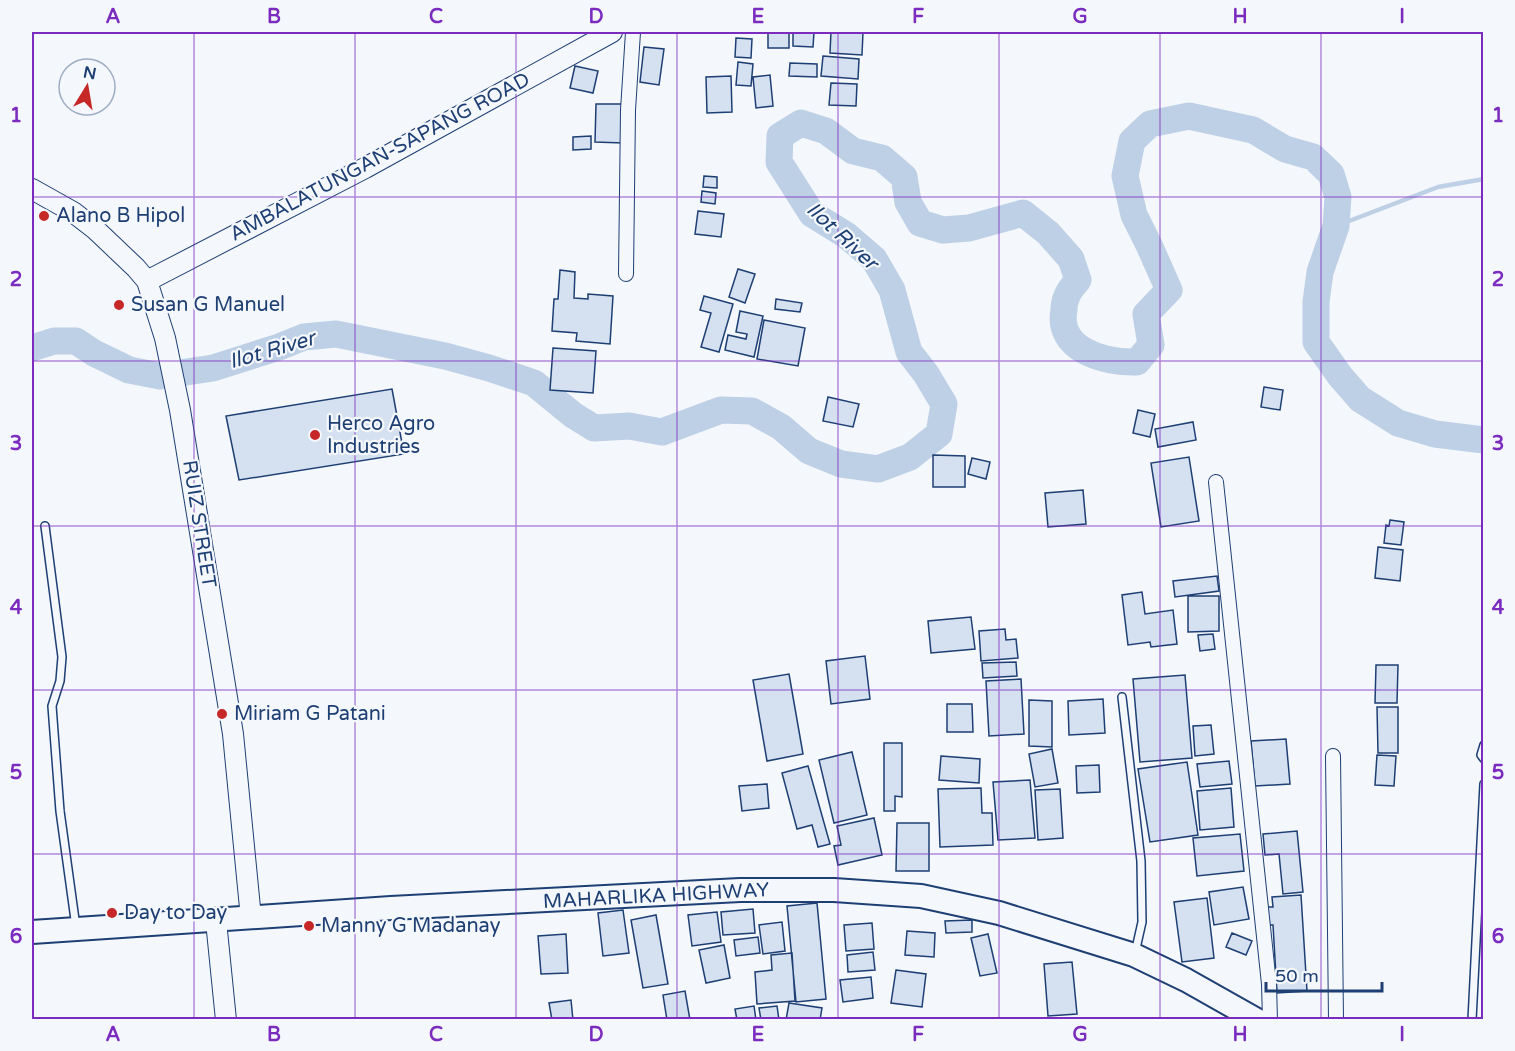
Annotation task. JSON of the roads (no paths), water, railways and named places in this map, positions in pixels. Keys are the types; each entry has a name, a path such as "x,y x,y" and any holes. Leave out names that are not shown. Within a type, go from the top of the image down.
{"main road":[{"name":"MAHARLIKA HIGHWAY","path":"32,932 740,890 834,890 921,896 999,913 1134,955 1186,980 1257,1020"}],"street":[{"name":"AMBALATUNGAN-SAPANG ROAD","path":"147,281 365,168 612,32"},
{"path":"626,274 628,110 633,32"},
{"name":"RUIZ STREET","path":"32,189 73,212 136,268 147,281 165,338 180,410 233,734 252,918"},
{"path":"1216,482 1269,984 1270,1020"},
{"path":"1333,756 1336,1020"},
{"path":"216,921 226,1020"}],"lane":[{"path":"45,526 62,657 60,681 52,706 60,811 76,930"},
{"path":"1122,697 1141,861 1142,922 1134,955"},
{"path":"1484,745 1481,755 1484,759"},
{"path":"1472,1020 1484,784"}],"waterway":[{"name":"Ilot River","path":"32,348 54,341 76,341 94,353 129,370 160,376 213,368 304,337 336,334 445,356 534,383 573,415 594,428 629,426 662,432 721,410 752,411 781,427 809,451 841,464 878,469 910,457 939,434 944,404 926,374 909,352 892,290 874,259 846,235 812,214 779,162 780,136 801,123 826,131 853,151 882,158 904,177 908,202 920,223 943,230 969,228 1023,213 1048,233 1071,259 1078,280 1069,292 1065,303 1064,324 1068,335 1075,344 1098,357 1137,362 1151,345 1146,314 1169,290 1134,215 1125,176 1132,141 1150,124 1189,116 1253,130 1285,149 1313,157 1331,174 1338,197 1336,226 1320,272 1316,302 1316,342 1360,399 1398,423 1435,434 1484,440"},
{"path":"1336,226 1438,187 1484,179"}],"place":[{"name":"Alano B Hipol","path":"44,216"},
{"name":"Susan G Manuel","path":"119,305"},
{"name":"Herco Agro Industries","path":"315,435"},
{"name":"Miriam G Patani","path":"222,714"},
{"name":"Day to Day","path":"112,913"},
{"name":"Manny G Madanay","path":"309,926"}]}
